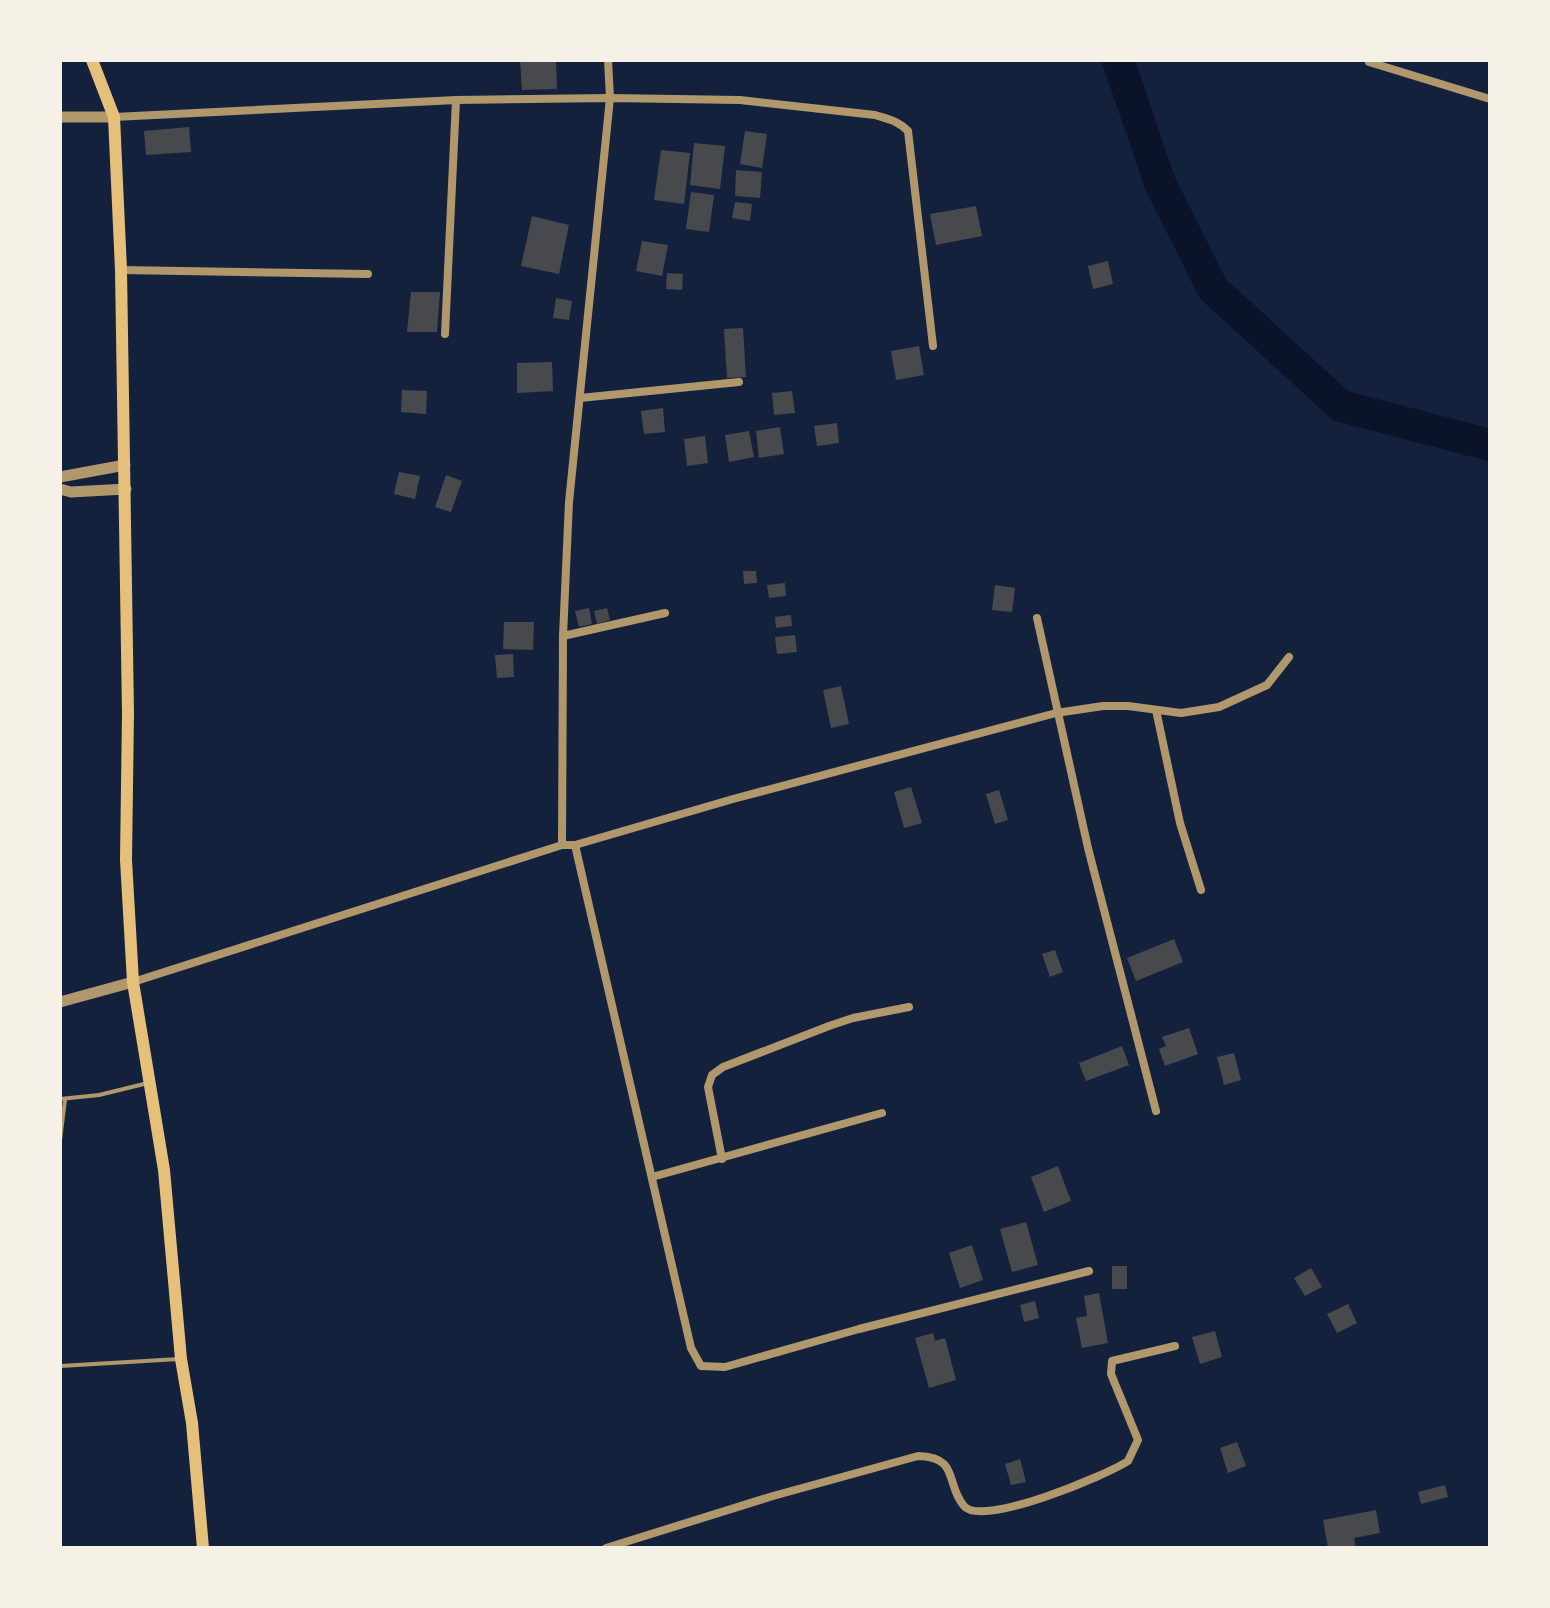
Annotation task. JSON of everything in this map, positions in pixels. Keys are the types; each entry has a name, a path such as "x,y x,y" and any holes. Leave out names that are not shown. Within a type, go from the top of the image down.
{"main road":[{"path":"92,60 114,117 121,270 128,713 126,860 133,982 164,1170 181,1359 192,1423 203,1548"}],"street":[{"path":"562,845 563,636 569,502 610,98 608,60"},
{"path":"1369,62 1490,99"},
{"path":"60,117 456,100 610,98 740,100 875,115 902,124 908,131 933,346"},
{"path":"445,334 456,100"},
{"path":"121,270 368,274"},
{"path":"580,398 739,382"},
{"path":"60,477 125,465"},
{"path":"60,489 71,492 126,489"},
{"path":"563,636 665,613"},
{"path":"1037,618 1056,713 1156,1111"},
{"path":"60,1002 133,982 562,845 575,845 1056,713 1103,706 1181,713 1219,707 1267,685 1289,657"},
{"path":"1156,710 1180,823 1201,890"},
{"path":"575,845 691,1348 701,1366 725,1367 859,1329 1089,1271"},
{"path":"722,1159 708,1087 712,1075 723,1067 829,1026 909,1007"},
{"path":"652,1177 882,1113"},
{"path":"606,1548 773,1496 918,1456 940,1460 947,1467 963,1506 969,1510 985,1512 1034,1501 1128,1461 1138,1440 1111,1374 1112,1361 1175,1346"}],"lane":[{"path":"60,1140 62,1099 99,1095 148,1083"},
{"path":"60,1366 181,1359"}],"building":[{"path":"520,60 556,60 557,89 522,90"},
{"path":"189,127 191,152 146,155 144,131"},
{"path":"745,131 767,134 762,168 740,164"},
{"path":"694,143 725,146 720,189 690,185"},
{"path":"661,150 690,153 684,204 654,200"},
{"path":"736,170 762,172 760,198 735,196"},
{"path":"691,192 714,195 709,232 686,229"},
{"path":"735,202 752,204 750,221 732,218"},
{"path":"976,206 982,236 936,245 930,214"},
{"path":"532,216 569,225 559,274 521,266"},
{"path":"642,241 668,245 662,276 636,271"},
{"path":"1108,261 1113,284 1093,289 1088,266"},
{"path":"667,273 683,274 682,290 666,289"},
{"path":"411,292 440,292 437,332 407,332"},
{"path":"556,298 572,301 569,320 553,318"},
{"path":"743,328 746,377 727,378 724,329"},
{"path":"919,346 924,375 896,380 891,351"},
{"path":"552,362 553,391 517,393 517,363"},
{"path":"402,390 427,391 426,414 401,412"},
{"path":"792,391 795,413 774,415 772,393"},
{"path":"663,408 665,432 644,434 641,411"},
{"path":"837,423 839,443 817,446 814,426"},
{"path":"780,427 784,454 759,458 756,431"},
{"path":"749,431 754,457 729,462 725,435"},
{"path":"705,436 708,463 687,466 684,439"},
{"path":"399,472 420,476 415,499 394,494"},
{"path":"446,475 462,481 451,512 435,507"},
{"path":"743,571 756,571 757,583 744,584"},
{"path":"785,583 786,596 769,598 767,585"},
{"path":"995,585 1015,588 1012,612 992,610"},
{"path":"589,608 592,624 579,627 575,611"},
{"path":"607,608 610,620 597,624 594,611"},
{"path":"791,615 792,626 776,628 775,617"},
{"path":"504,622 534,622 533,650 503,649"},
{"path":"795,635 797,652 777,654 775,637"},
{"path":"513,654 514,677 497,678 495,655"},
{"path":"841,686 849,724 831,728 823,690"},
{"path":"911,787 922,823 904,828 894,792"},
{"path":"999,790 1008,820 995,824 986,794"},
{"path":"1174,939 1183,962 1136,981 1127,958"},
{"path":"1055,950 1063,972 1050,977 1042,954"},
{"path":"1189,1028 1198,1054 1165,1066 1159,1049 1166,1046 1162,1037"},
{"path":"1122,1046 1129,1065 1086,1081 1079,1063"},
{"path":"1234,1053 1241,1080 1224,1085 1217,1057"},
{"path":"1058,1166 1071,1201 1044,1212 1031,1177"},
{"path":"1026,1222 1038,1265 1012,1272 1000,1229"},
{"path":"972,1245 983,1280 960,1288 949,1253"},
{"path":"1112,1266 1127,1266 1127,1289 1112,1289"},
{"path":"1311,1268 1322,1287 1305,1296 1294,1278"},
{"path":"1099,1293 1108,1343 1082,1348 1076,1318 1087,1316 1084,1296"},
{"path":"1035,1301 1039,1318 1024,1322 1020,1305"},
{"path":"1348,1304 1357,1323 1337,1333 1327,1314"},
{"path":"1215,1331 1222,1357 1200,1364 1192,1337"},
{"path":"933,1333 935,1341 945,1338 956,1380 929,1388 915,1338"},
{"path":"1237,1442 1246,1466 1228,1473 1220,1448"},
{"path":"1020,1459 1026,1482 1011,1485 1005,1464"},
{"path":"1445,1485 1448,1497 1421,1504 1418,1492"},
{"path":"1376,1510 1380,1533 1354,1538 1356,1548 1328,1548 1323,1520"}],"waterway":[{"path":"1118,60 1160,183 1213,289 1341,406 1490,445"}]}
